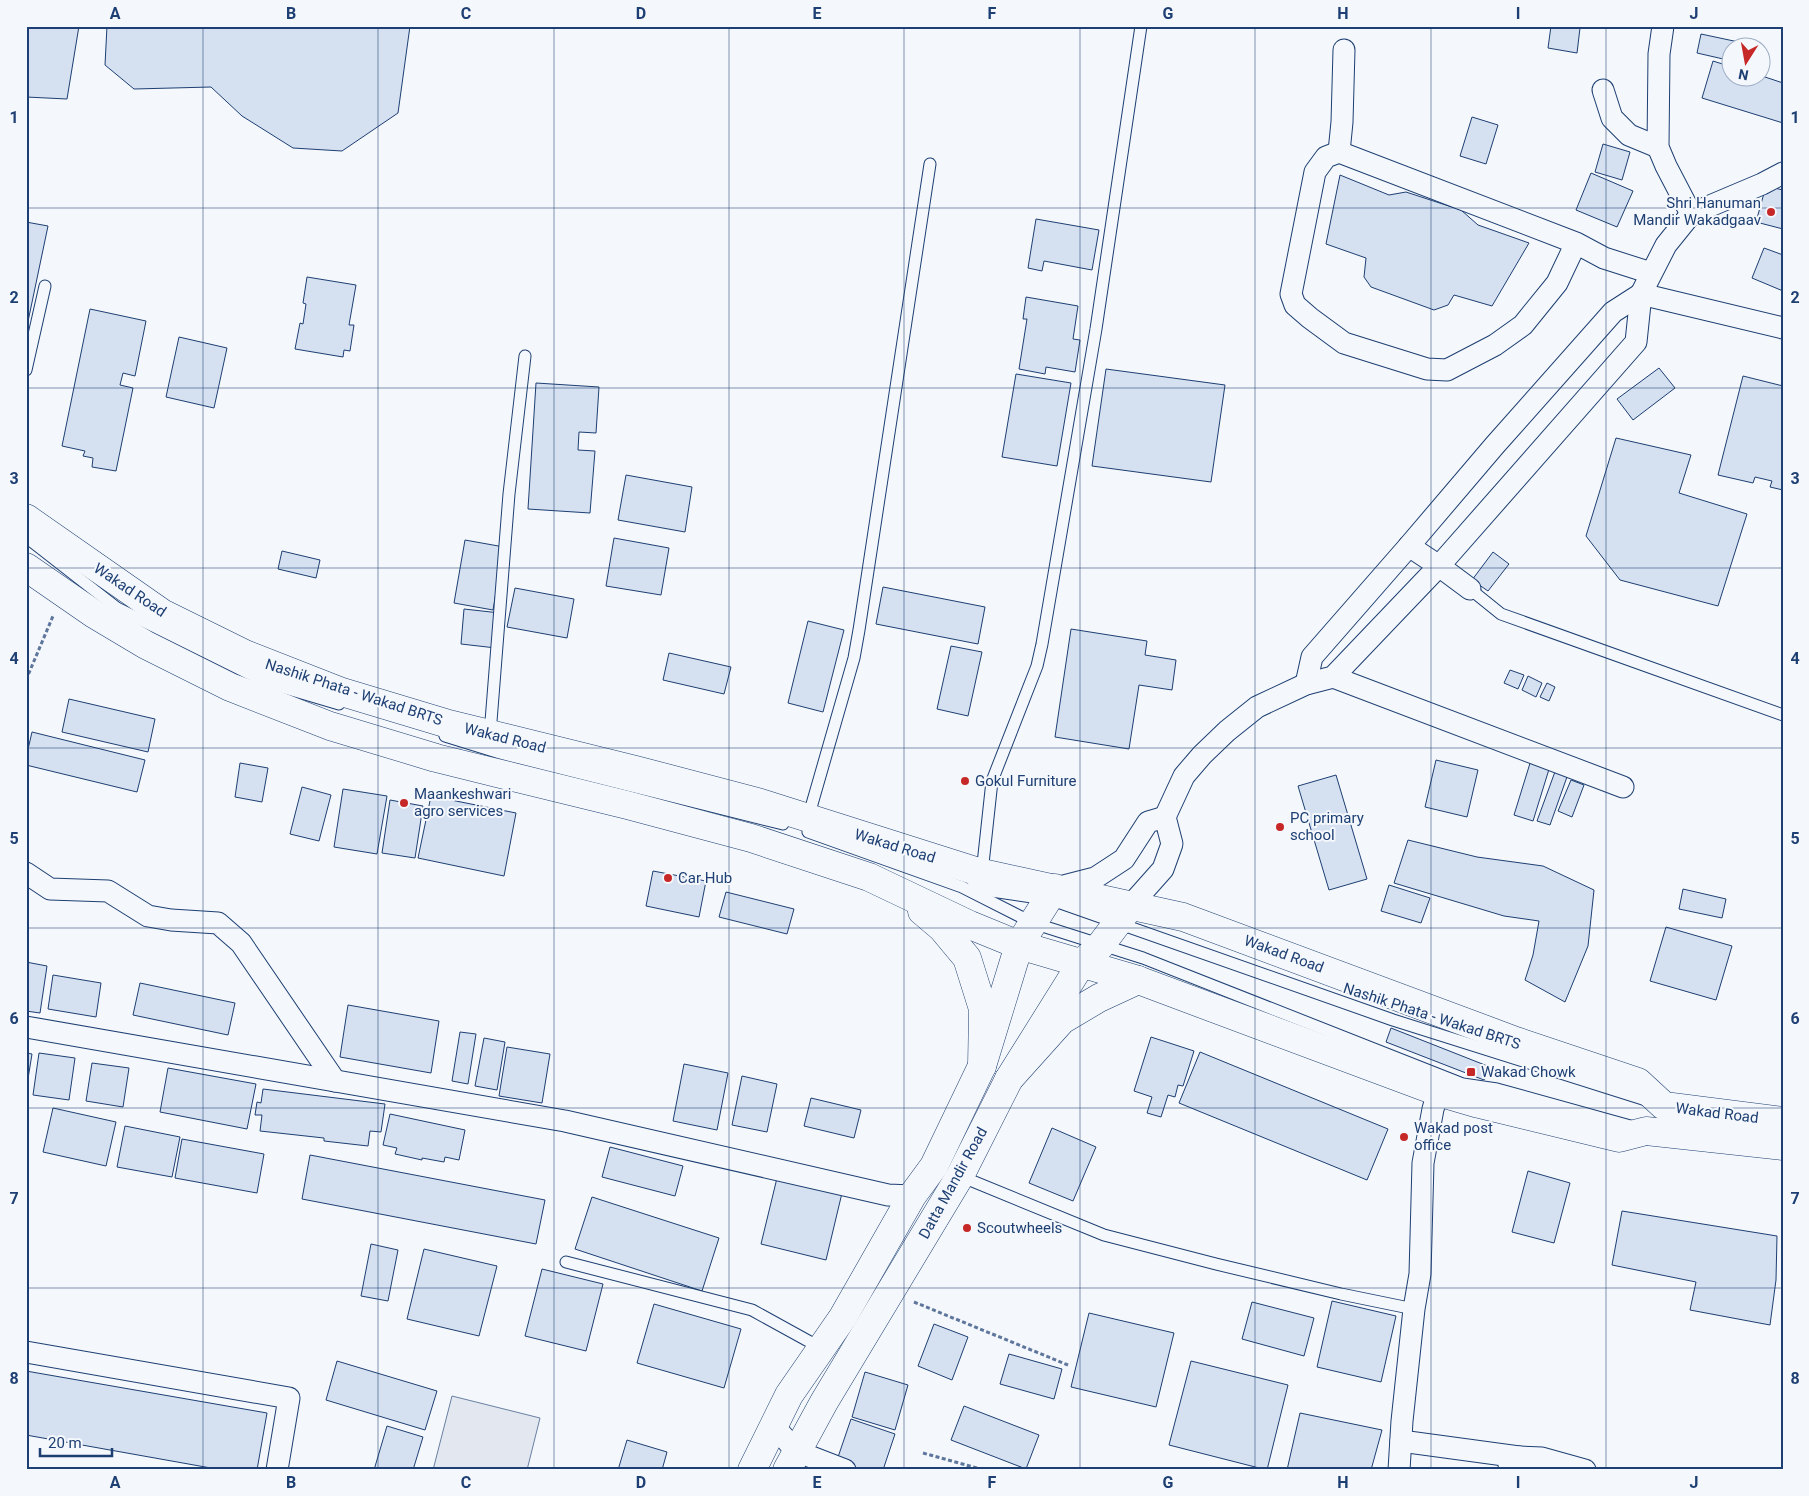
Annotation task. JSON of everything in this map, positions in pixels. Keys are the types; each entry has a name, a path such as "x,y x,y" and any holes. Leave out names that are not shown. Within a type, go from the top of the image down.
{"main road":[{"name":"Wakad Road","path":"26,518 162,613 244,654 342,692 445,724 646,772 761,803 799,824 972,880 1052,894 1124,914 1151,911 1183,917 1516,1041 1638,1082 1664,1106 1783,1122"},
{"name":"Wakad Road","path":"26,567 146,645 230,687 330,726 436,758 751,838 869,877 970,925 1026,934 1090,955 1138,980 1438,1092 1479,1104 1619,1138 1646,1131 1783,1146"},
{"path":"869,877 920,908 942,928 967,958 983,1009 982,1066"},
{"name":"Datta Mandir Road","path":"752,1470 789,1395 842,1317 912,1196 934,1166 982,1066 1026,934 1052,894"},
{"name":"Datta Mandir Road","path":"792,1460 960,1176 1009,1079 1090,955 1124,914"},
{"path":"1009,1079 1062,1020 1099,998 1138,980"}],"street":[{"path":"1663,26 1660,54 1658,147 1692,214"},
{"path":"1339,152 1342,122 1344,50"},
{"path":"1603,90 1612,118 1629,135 1658,147"},
{"path":"1576,243 1557,283 1523,325 1494,345 1447,370 1427,369 1344,343 1310,318 1295,304 1291,294 1316,172 1326,156 1339,152 1576,243 1604,258 1651,273"},
{"path":"1124,914 1163,869 1172,844 1165,817 1184,776 1202,755 1227,731 1257,707 1306,684 1333,677 1439,566 1636,342 1641,294 1666,245 1692,214 1783,173"},
{"path":"1306,684 1312,656 1613,312 1641,294 1783,328"},
{"path":"1410,546 1470,589"},
{"path":"1333,677 1623,787"},
{"path":"1052,894 1095,878 1124,859 1148,822 1165,817"},
{"path":"26,873 50,889 108,890 148,916 171,920 218,923 241,943 335,1081"},
{"path":"26,1027 565,1121 888,1195 912,1196"},
{"path":"1399,1470 1414,1309 1420,1274 1423,1163 1438,1092"},
{"path":"26,1352 289,1398 277,1470"},
{"path":"773,1425 792,1460 845,1470"},
{"path":"1401,1441 1512,1463 1542,1458 1585,1470"}],"lane":[{"path":"1026,934 972,880 992,781 1037,666 1042,644 1096,329 1140,26"},
{"path":"799,824 854,658 930,164"},
{"path":"26,370 45,286"},
{"path":"490,734 509,494 525,356"},
{"name":"Nashik Phata - Wakad BRTS","path":"26,536 117,608 268,683 352,708"},
{"path":"1470,589 1501,614 1783,716"},
{"name":"Nashik Phata - Wakad BRTS","path":"435,733 500,753 799,824"},
{"path":"1090,955 1143,958 1463,1084 1496,1089 1646,1131"},
{"path":"960,1176 1104,1234 1331,1292 1414,1309"},
{"path":"566,1262 752,1310 821,1348"}],"path":[{"path":"26,680 62,592"},
{"path":"890,1292 1068,1365"},
{"path":"923,1453 984,1470"}],"shaded area":[{"path":"452,1396 540,1418 527,1470 433,1470"}],"building":[{"path":"26,26 79,26 67,99 26,97"},
{"path":"107,26 410,26 398,113 342,151 293,148 242,116 211,87 134,89 105,65"},
{"path":"1551,26 1580,28 1577,53 1548,48"},
{"path":"1701,34 1722,38 1722,59 1697,53"},
{"path":"1713,61 1722,64 1722,88 1772,88 1772,79 1783,83 1783,123 1702,98"},
{"path":"1472,117 1498,125 1486,164 1460,156"},
{"path":"1603,144 1630,152 1622,180 1595,172"},
{"path":"1591,173 1633,191 1617,227 1576,210"},
{"path":"1340,175 1389,195 1406,192 1461,210 1478,225 1529,243 1492,306 1454,295 1448,305 1434,310 1371,287 1364,277 1366,258 1326,244"},
{"name":"Shri Hanuman Mandir Wakadgaav","path":"1766,186 1783,190 1783,229 1756,222"},
{"path":"1036,219 1099,230 1092,270 1044,261 1042,271 1028,268"},
{"path":"26,222 48,226 26,331"},
{"path":"1764,248 1783,255 1783,291 1752,278"},
{"path":"307,277 356,285 349,325 354,325 350,351 344,350 343,357 295,349 300,323 303,324 306,304 303,303"},
{"path":"1026,297 1078,306 1073,339 1080,340 1075,372 1046,367 1045,374 1019,369 1027,319 1023,319"},
{"path":"90,309 146,321 135,376 123,373 120,385 133,388 116,471 92,467 93,458 83,456 85,451 62,446"},
{"path":"179,337 227,348 214,408 166,397"},
{"path":"1659,368 1675,388 1633,420 1617,399"},
{"path":"1106,369 1225,385 1211,482 1092,466"},
{"path":"1016,374 1071,383 1057,466 1002,457"},
{"path":"1743,376 1783,386 1783,490 1770,487 1772,481 1755,477 1753,483 1718,475"},
{"path":"536,383 599,387 596,433 579,432 578,450 595,451 590,513 528,509"},
{"path":"1616,438 1691,455 1679,493 1747,514 1718,606 1620,580 1586,536"},
{"path":"626,475 692,487 685,532 618,520"},
{"path":"614,538 669,548 661,595 606,586"},
{"path":"465,540 504,547 493,610 454,603"},
{"path":"282,551 320,560 316,578 278,569"},
{"path":"1493,552 1509,564 1488,591 1472,580"},
{"path":"883,587 985,607 978,644 876,624"},
{"path":"515,588 574,599 567,638 507,627"},
{"path":"464,609 500,613 496,648 461,644"},
{"path":"808,621 844,630 823,712 788,703"},
{"path":"1071,629 1147,641 1145,655 1176,660 1172,690 1139,685 1129,749 1055,737"},
{"path":"951,646 982,652 968,716 937,709"},
{"path":"669,653 731,667 724,694 663,680"},
{"path":"1510,670 1524,675 1518,689 1504,683"},
{"path":"1528,676 1542,683 1536,697 1522,690"},
{"path":"1547,683 1555,687 1549,701 1540,697"},
{"path":"69,699 155,719 148,752 62,732"},
{"path":"32,732 145,760 137,792 26,765"},
{"path":"1436,760 1478,770 1467,817 1425,807"},
{"path":"1531,760 1550,766 1533,821 1514,815"},
{"path":"240,763 268,768 262,802 235,797"},
{"path":"1556,769 1568,774 1550,825 1537,821"},
{"path":"1336,775 1367,879 1329,890 1298,786"},
{"path":"1571,780 1584,785 1572,817 1558,811"},
{"path":"302,787 331,795 319,841 290,834"},
{"path":"343,789 387,796 377,854 334,847"},
{"path":"431,796 516,813 504,876 418,858"},
{"path":"390,800 423,806 415,858 382,853"},
{"path":"1408,840 1477,857 1543,866 1594,890 1588,946 1565,1002 1525,980 1533,955 1539,921 1504,916 1394,883"},
{"path":"653,871 706,881 699,917 646,906"},
{"path":"1389,885 1430,898 1421,923 1381,911"},
{"path":"1683,889 1726,899 1722,918 1679,909"},
{"path":"726,892 794,909 787,934 719,917"},
{"path":"1666,927 1732,946 1716,1000 1650,981"},
{"path":"26,962 47,966 40,1013 26,1011"},
{"path":"53,975 101,983 96,1017 48,1009"},
{"path":"140,983 235,1003 228,1035 133,1015"},
{"path":"348,1005 439,1021 431,1073 340,1057"},
{"path":"1391,1028 1490,1067 1484,1080 1386,1042"},
{"path":"460,1032 476,1034 468,1084 452,1081"},
{"path":"1151,1037 1194,1051 1183,1086 1178,1085 1175,1097 1168,1095 1161,1117 1147,1113 1152,1097 1134,1091"},
{"path":"484,1038 505,1042 497,1090 475,1086"},
{"path":"507,1047 550,1054 542,1103 499,1096"},
{"path":"1200,1052 1388,1129 1367,1180 1179,1103"},
{"path":"26,1053 32,1054 26,1091"},
{"path":"39,1053 75,1058 69,1100 33,1095"},
{"path":"92,1063 129,1068 123,1107 86,1101"},
{"path":"684,1064 728,1073 717,1130 673,1121"},
{"path":"168,1068 256,1084 247,1129 160,1112"},
{"path":"742,1076 777,1084 767,1132 732,1125"},
{"path":"263,1089 385,1104 381,1132 370,1131 368,1146 324,1141 324,1138 260,1131 262,1115 255,1115 257,1102 261,1103"},
{"path":"811,1098 861,1110 854,1138 804,1126"},
{"path":"53,1108 116,1122 106,1166 43,1152"},
{"path":"390,1114 465,1130 459,1160 445,1157 444,1162 422,1158 422,1160 395,1154 397,1148 383,1145"},
{"path":"125,1126 180,1137 172,1177 117,1167"},
{"path":"1052,1128 1096,1147 1073,1201 1029,1183"},
{"path":"182,1139 264,1154 257,1193 175,1178"},
{"path":"610,1147 683,1166 675,1196 602,1177"},
{"path":"310,1155 545,1200 536,1244 302,1199"},
{"path":"1528,1171 1570,1183 1554,1243 1512,1232"},
{"path":"777,1178 842,1193 826,1260 761,1244"},
{"path":"592,1197 719,1238 702,1291 575,1249"},
{"path":"1622,1211 1777,1236 1776,1280 1770,1325 1690,1310 1696,1282 1612,1265"},
{"path":"371,1244 398,1250 388,1301 361,1296"},
{"path":"424,1249 497,1266 479,1336 407,1319"},
{"path":"542,1269 603,1284 586,1351 525,1336"},
{"path":"1332,1301 1396,1316 1381,1382 1317,1367"},
{"path":"1252,1302 1314,1318 1304,1356 1242,1339"},
{"path":"654,1304 741,1329 724,1388 637,1363"},
{"path":"1089,1313 1174,1333 1156,1407 1071,1387"},
{"path":"934,1324 968,1337 952,1380 918,1366"},
{"path":"1009,1354 1062,1369 1054,1399 1000,1384"},
{"path":"337,1361 437,1391 425,1430 326,1400"},
{"path":"1191,1361 1288,1385 1267,1470 1169,1445"},
{"path":"26,1371 267,1413 257,1470 222,1470 26,1435"},
{"path":"865,1372 908,1385 895,1430 852,1417"},
{"path":"964,1406 1039,1435 1026,1469 951,1440"},
{"path":"1300,1413 1382,1430 1371,1470 1287,1470"},
{"path":"851,1419 895,1434 883,1470 857,1470 836,1463"},
{"path":"387,1426 423,1437 413,1470 374,1470"},
{"path":"627,1440 667,1452 662,1470 618,1470"}],"place":[{"name":"Shri Hanuman Mandir Wakadgaav","path":"1771,212"},
{"name":"Gokul Furniture","path":"965,781"},
{"name":"Maankeshwari agro services","path":"404,803"},
{"name":"PC primary school","path":"1280,827"},
{"name":"Car Hub","path":"668,878"},
{"name":"Wakad Chowk","path":"1471,1072"},
{"name":"Wakad post office","path":"1404,1137"},
{"name":"Scoutwheels","path":"967,1228"}]}
